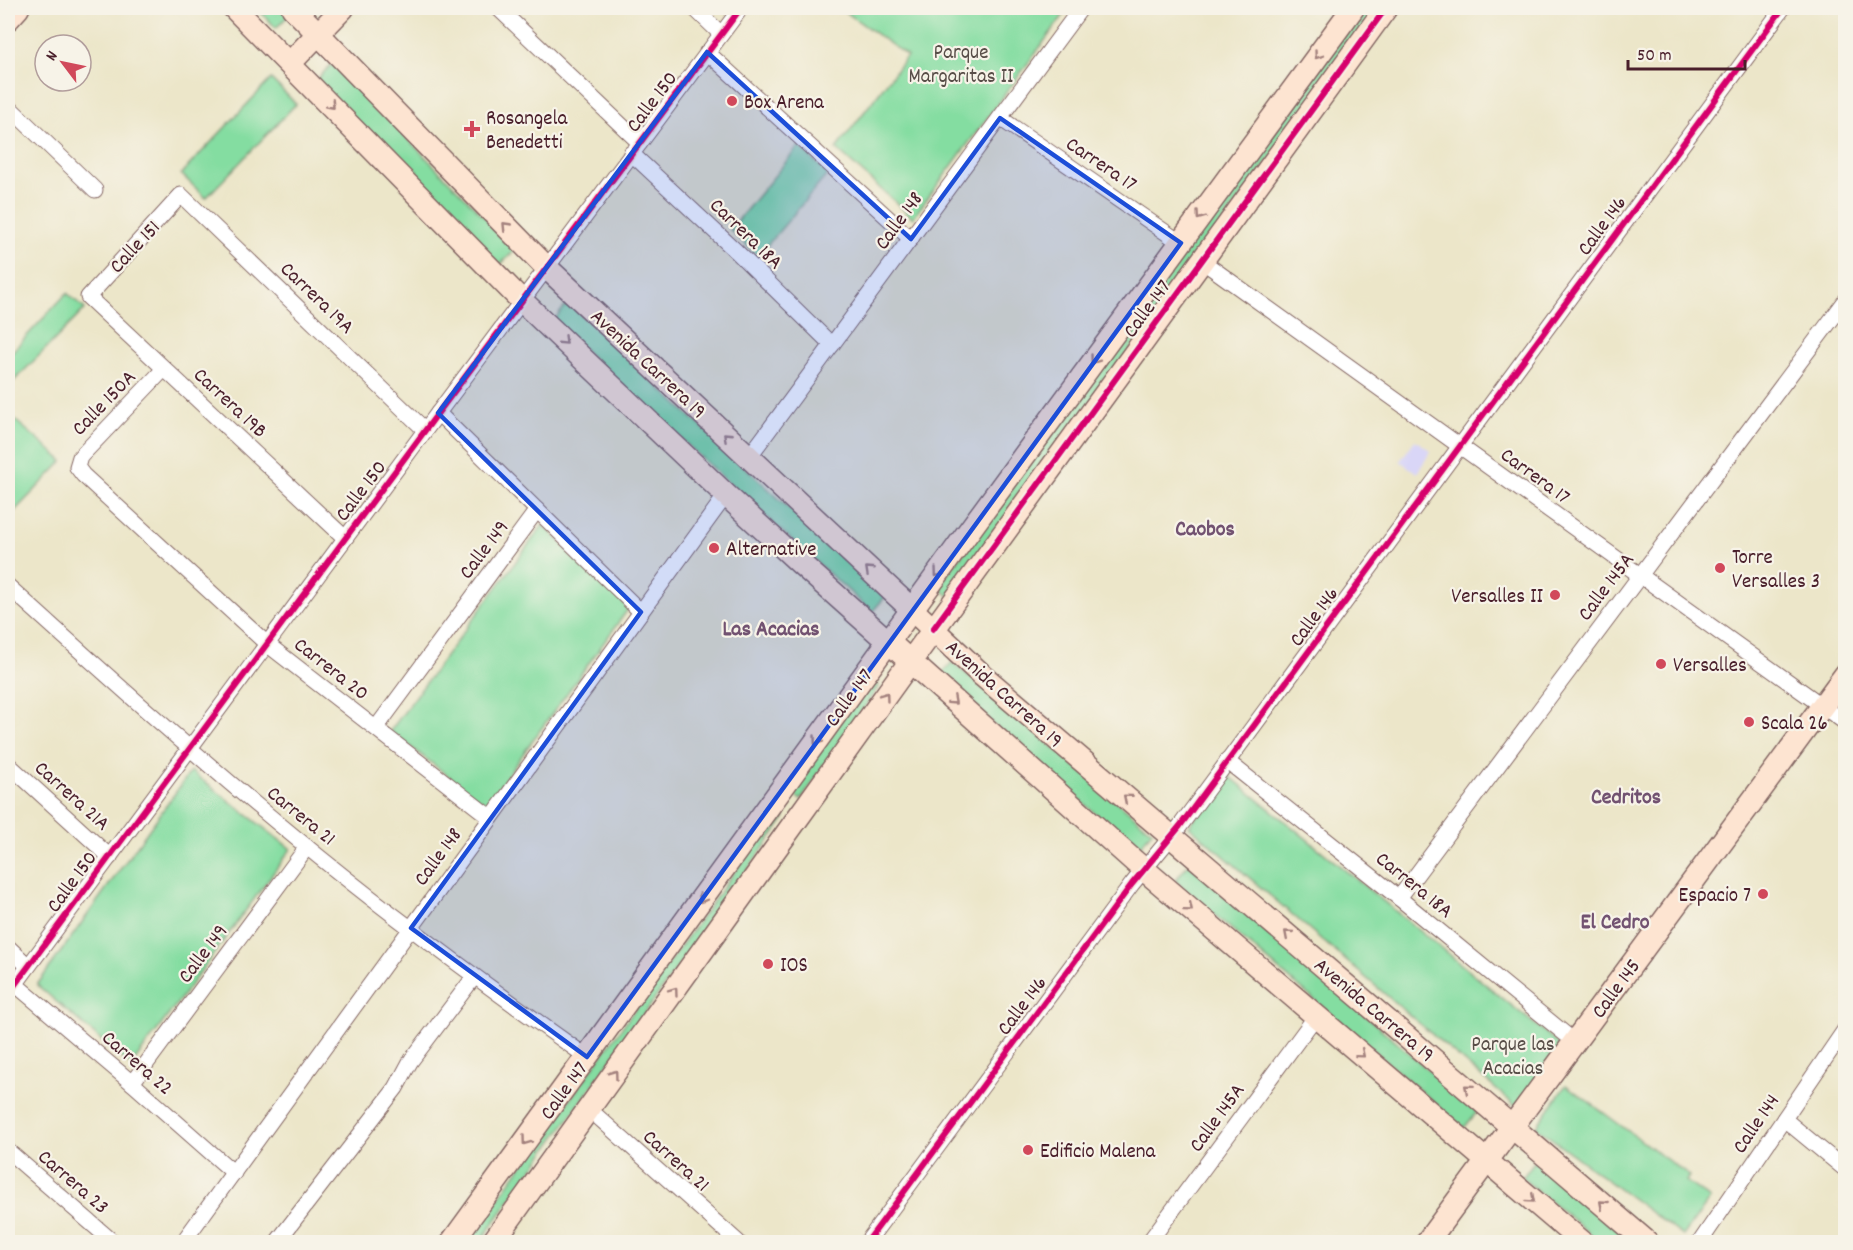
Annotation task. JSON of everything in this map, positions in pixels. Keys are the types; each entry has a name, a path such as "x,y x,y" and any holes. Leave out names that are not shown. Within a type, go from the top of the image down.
{"main road":[{"path":"8,19 18,8"},
{"name":"Avenida Carrera 19","path":"234,8 522,301 726,495 909,662 1144,870 1582,1242"},
{"name":"Avenida Carrera 19","path":"293,8 546,267 1001,692 1647,1242"},
{"path":"290,63 343,8"},
{"name":"Calle 147","path":"452,1242 1353,8"},
{"name":"Calle 147","path":"493,1242 909,662 1386,8"},
{"name":"Calle 145","path":"1427,1242 1845,675"},
{"path":"777,795 801,813"}],"street":[{"name":"Carrera 18A","path":"498,8 736,251 832,345"},
{"path":"694,8 721,34"},
{"name":"Calle 150","path":"11,989 546,267 741,8"},
{"name":"Calle 148","path":"749,457 1081,8"},
{"name":"Calle 146","path":"867,1242 1144,870 1172,836 1782,8"},
{"path":"707,52 911,239"},
{"path":"8,106 95,190"},
{"name":"Carrera 17","path":"1000,118 1181,243"},
{"name":"Calle 151","path":"88,297 181,195"},
{"name":"Carrera 19A","path":"181,195 425,430"},
{"name":"Carrera 17","path":"1202,261 1845,723"},
{"name":"Carrera 19B","path":"88,297 345,538"},
{"name":"Calle 145A","path":"1399,898 1845,300"},
{"name":"Calle 150A","path":"77,467 80,457 164,369"},
{"path":"438,413 641,612"},
{"name":"Carrera 20","path":"77,467 267,644 492,818"},
{"name":"Calle 148","path":"183,1242 726,495"},
{"name":"Calle 149","path":"376,728 537,510"},
{"name":"Carrera 21","path":"8,586 189,749 307,847 474,977 586,1057"},
{"name":"Carrera 18A","path":"1227,761 1575,1042"},
{"name":"Carrera 21A","path":"8,764 110,856"},
{"name":"Calle 149","path":"132,1083 307,847"},
{"path":"8,947 28,966"},
{"path":"277,1242 396,1088 410,1062 474,977"},
{"name":"Carrera 22","path":"11,989 132,1083 234,1173"},
{"name":"Calle 145A","path":"1149,1242 1316,1016"},
{"name":"Calle 144","path":"1700,1242 1845,1028"},
{"name":"Carrera 21","path":"589,1109 738,1242"},
{"path":"1784,1119 1845,1170"},
{"name":"Carrera 23","path":"8,1151 113,1242"}],"highlighted area":[{"path":"707,52 911,239 1000,118 1181,243 587,1057 411,928 641,612 438,413"}],"shaded area":[{"path":"1415,440 1431,451 1417,473 1400,461"}],"green space":[{"path":"257,8 282,8 289,15 276,28"},
{"name":"Parque Margaritas II","path":"840,8 1069,8 913,218 836,149 907,56"},
{"path":"1362,8 1380,8 949,596 938,587"},
{"path":"333,63 516,249 498,267 315,81"},
{"path":"271,79 296,104 206,198 181,174"},
{"path":"799,146 828,174 758,256 730,230"},
{"path":"67,293 85,309 8,387 8,356"},
{"path":"568,303 885,597 872,612 553,321"},
{"path":"8,414 63,461 8,518"},
{"path":"543,525 629,608 486,805 390,731"},
{"path":"952,662 1152,831 1137,850 939,677"},
{"path":"869,679 879,686 801,800 791,793"},
{"path":"191,771 291,849 131,1066 37,985"},
{"name":"Parque las Acacias","path":"1228,775 1564,1048 1519,1109 1189,826"},
{"path":"777,813 785,818 480,1242 464,1242 471,1236"},
{"path":"1189,863 1477,1112 1464,1128 1175,881"},
{"path":"1566,1085 1689,1176 1686,1181 1710,1199 1683,1236 1536,1127"},
{"path":"1536,1159 1636,1242 1600,1242 1522,1178"}],"cycle path":[{"path":"8,994 741,8"},
{"path":"933,629 1386,8"},
{"path":"867,1242 1132,884 1180,826 1783,8"}],"place":[{"name":"Box Arena","path":"732,101"},
{"name":"Rosangela Benedetti","path":"472,129"},
{"name":"Alternative","path":"714,548"},
{"name":"Torre Versalles 3","path":"1720,568"},
{"name":"Versalles II","path":"1555,595"},
{"name":"Versalles","path":"1661,664"},
{"name":"Scala 26","path":"1749,722"},
{"name":"Espacio 7","path":"1763,894"},
{"name":"IOS","path":"768,964"},
{"name":"Edificio Malena","path":"1028,1150"}],"district":[{"name":"Caobos","path":"1205,527"},
{"name":"Las Acacias","path":"771,627"},
{"name":"Cedritos","path":"1626,795"},
{"name":"El Cedro","path":"1615,920"}]}
